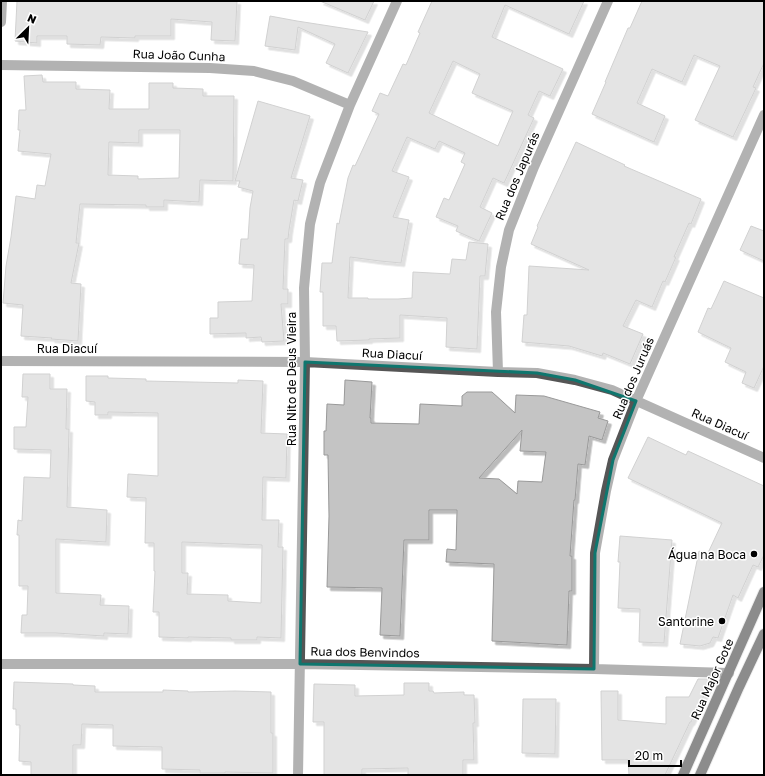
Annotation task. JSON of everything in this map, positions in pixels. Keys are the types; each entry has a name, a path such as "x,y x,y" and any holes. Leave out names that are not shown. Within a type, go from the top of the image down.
{"main road":[{"name":"Rua Major Gote","path":"683,775 764,592"},
{"path":"700,775 764,634"}],"street":[{"path":"1,22 2,1"},
{"name":"Rua Nito de Deus Vieira","path":"298,775 305,362 304,288 310,224 320,183 350,105 397,1"},
{"name":"Rua dos Japurás","path":"498,372 496,312 501,267 509,230 534,167 608,1"},
{"name":"Rua João Cunha","path":"1,64 210,68 254,71 293,81 350,105"},
{"name":"Rua dos Juruás","path":"594,669 595,553 613,460 636,401 764,115"},
{"name":"Rua Diacuí","path":"1,361 305,362 537,373 575,380 612,390 764,458"},
{"name":"Rua dos Benvindos","path":"1,664 300,664 729,673"}],"highlighted area":[{"path":"305,362 537,373 575,380 636,401 613,460 595,553 594,669 300,664"}],"building":[{"path":"17,1 237,1 235,41 211,40 212,22 171,19 171,36 135,36 135,38 101,37 100,45 67,44 67,36 37,36 37,43 15,41"},
{"path":"320,1 374,1 365,20"},
{"path":"432,1 584,1 569,34 505,5 492,37 563,69 550,96 539,91 528,115 534,118 504,183 493,178 480,207 492,213 479,241 456,231 458,226 436,217 444,198 449,200 465,164 461,162 465,153 439,141 435,149 407,137 392,171 409,177 393,217 409,220 401,263 350,257 348,298 412,298 413,272 450,274 452,259 466,260 469,242 488,244 485,276 480,276 477,349 446,347 447,318 400,315 400,338 369,340 337,341 336,326 323,326 323,292 320,292 322,263 332,263 337,223 339,224 348,178 379,114 372,111 380,93 388,96 403,64 406,65 420,33 418,32","holes":["453,61 480,74 472,93 513,111 498,146 429,113"]},
{"path":"642,1 764,1 764,63 753,87 756,88 733,137 695,120 720,66 694,55 682,82 652,69 637,103 665,116 654,142 592,114 628,28 630,28"},
{"path":"270,16 368,32 348,73 326,63 335,44 298,27 295,50 265,46"},
{"path":"42,75 43,82 76,82 76,89 110,90 109,109 149,109 149,83 173,83 173,88 203,89 203,96 234,96 233,181 200,180 199,202 164,200 164,207 146,207 146,205 80,204 76,243 79,243 71,283 81,284 78,341 21,336 23,305 3,303 6,266 16,196 35,199 37,185 45,186 51,154 18,151 20,130 18,130 19,110 26,110 24,76","holes":["139,130 180,130 179,178 138,179 138,176 108,175 109,142 139,143"]},
{"path":"258,101 310,116 291,178 303,180 298,201 294,200 288,239 285,239 283,289 288,289 288,304 281,304 284,341 262,342 261,337 246,338 246,333 210,334 210,318 218,318 218,302 252,301 254,265 239,264 241,239 248,239 250,208 253,191 238,187 240,181 235,181"},
{"path":"576,142 625,165 624,166 701,199 691,224 689,223 674,257 676,257 665,282 663,281 652,307 636,300 623,326 643,334 630,364 603,353 602,356 569,346 522,342 524,315 527,315 529,266 589,270 531,244 538,227 537,226"},
{"path":"751,226 764,231 764,261 740,250"},
{"path":"724,281 764,298 764,366 754,388 742,383 746,372 725,362 731,348 698,332 708,308 711,309"},
{"path":"23,374 50,374 50,389 67,389 66,429 69,429 67,507 107,510 106,542 56,539 56,593 101,595 100,605 129,606 128,634 104,633 104,636 56,633 21,633 22,615 27,615 28,586 19,586 19,535 17,535 18,520 22,521 24,477 50,478 51,450 14,449 14,427 26,427 28,397 22,397"},
{"path":"86,376 146,379 146,381 238,383 238,380 263,381 261,433 287,434 286,478 263,477 262,520 279,520 278,547 283,547 281,638 257,637 257,640 231,640 231,638 159,637 159,612 153,612 155,571 154,543 145,543 146,498 127,497 128,474 158,476 158,413 108,412 108,415 95,415 95,402 86,401","holes":["182,542 262,545 261,603 228,601 228,595 187,594 188,573 182,573"]},
{"path":"345,380 372,382 371,423 419,424 420,404 462,406 462,396 467,392 492,392 515,413 516,395 544,396 600,412 598,418 608,421 602,440 589,436 585,465 578,464 570,556 572,556 572,591 569,591 567,645 492,641 494,564 446,562 447,549 456,550 457,510 429,510 429,540 404,540 400,636 380,635 382,588 327,587 329,516 328,455 324,455 324,431 326,431 327,404 344,405","holes":["522,430 520,451 546,452 542,482 518,481 517,494 499,479 479,478"]},
{"path":"648,437 686,455 688,451 764,486 764,555 758,567 753,565 738,598 733,595 718,638 713,637 710,643 700,646 680,644 699,551 707,555 722,523 628,478"},
{"path":"620,536 672,540 664,643 639,642 640,609 618,608 620,562 618,562"},
{"path":"698,679 712,679 665,775 629,775 628,760 602,760 601,691 618,691 618,720 666,724 666,697 689,697"},
{"path":"14,682 95,686 95,692 163,692 163,690 188,692 271,692 273,773 200,773 200,770 162,769 162,747 113,746 113,725 82,724 81,745 73,745 73,775 31,775 31,762 19,761 20,725 16,725 16,709 13,709"},
{"path":"404,683 429,683 429,691 433,691 434,693 464,692 464,695 474,695 474,760 463,760 463,775 408,775 408,768 362,769 362,775 324,775 324,722 313,722 314,684 355,685 355,696 404,695"},
{"path":"523,699 556,699 555,754 522,753"}],"place":[{"name":"Água na Boca","path":"754,554"},
{"name":"Santorine","path":"722,621"}]}
